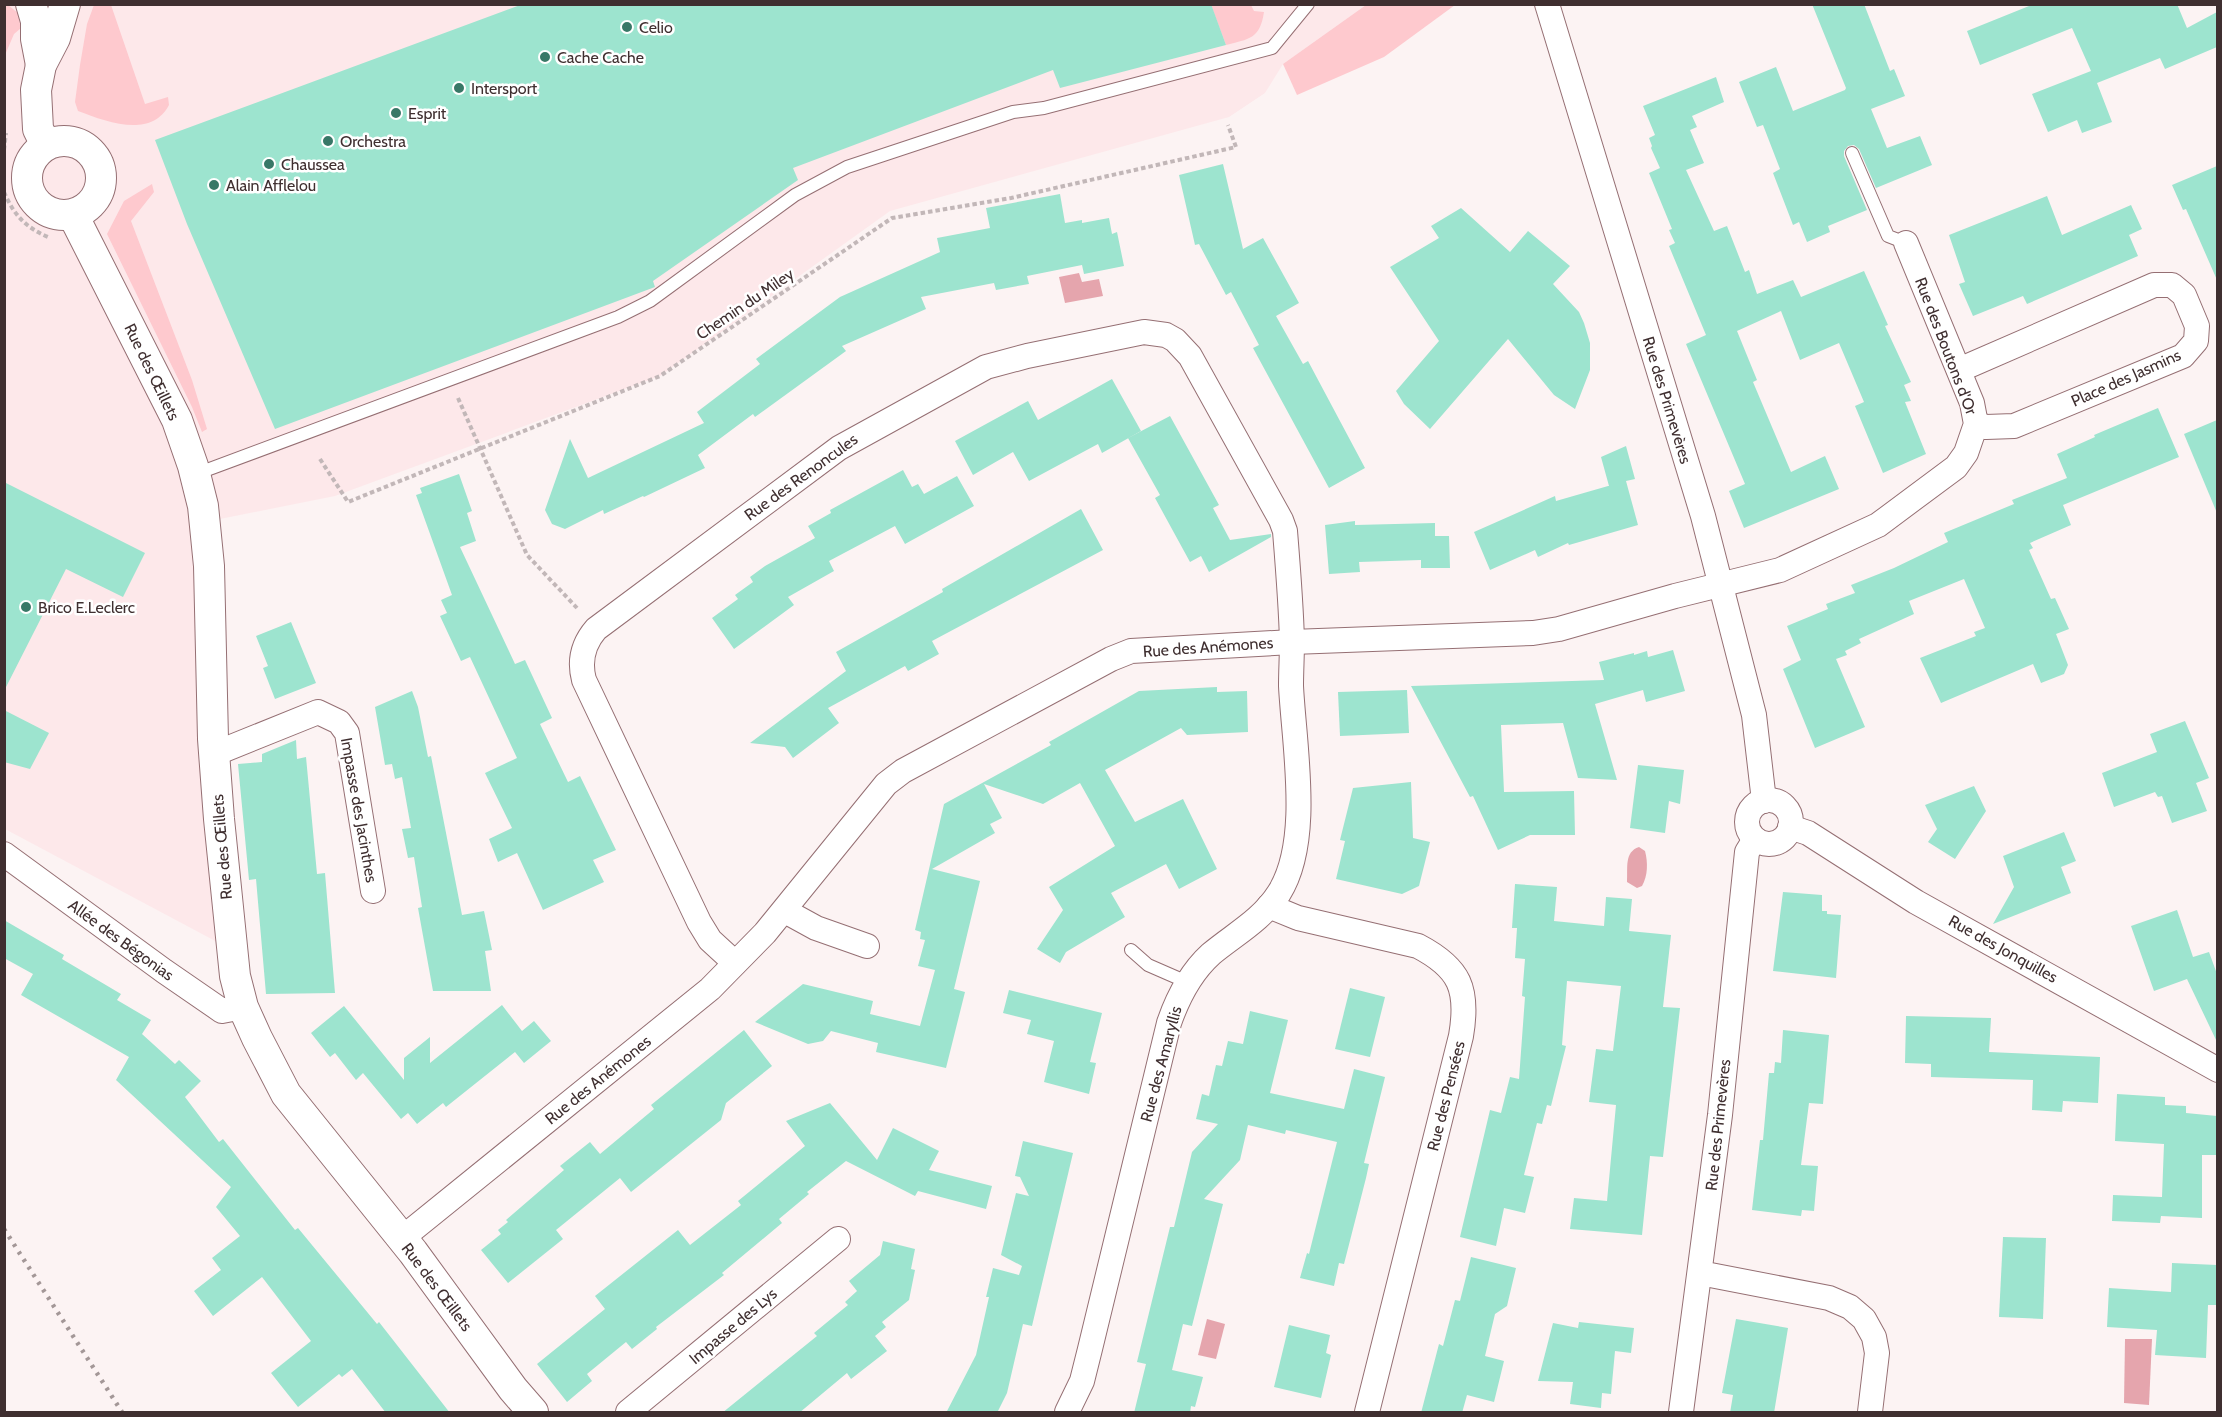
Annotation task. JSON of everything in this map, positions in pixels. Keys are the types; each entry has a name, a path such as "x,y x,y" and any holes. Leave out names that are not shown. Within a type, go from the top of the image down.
{"street":[{"path":"31,4 36,21 36,39 41,65"},
{"path":"46,146 38,129 36,90 41,65 55,38 65,4"},
{"name":"Rue des Primevères","path":"1547,4 1703,516 1754,715 1764,801"},
{"path":"58,141 70,141 87,149 99,164 101,183 94,201 85,210 73,215 62,216 40,208 28,190 26,178 32,159 46,146 58,141"},
{"name":"Rue des Œillets","path":"73,215 177,420 203,507 209,566 214,754 232,951 235,976 243,1007 286,1094 413,1252 533,1413"},
{"name":"Rue des Boutons d'Or","path":"1720,586 1780,570 1878,525 1956,467 1966,453 1976,424 1972,403 1906,243"},
{"name":"Place des Jasmins","path":"1959,370 2154,285 2172,285 2184,295 2197,326 2196,341 2183,356 2014,426 1986,427 1976,424"},
{"name":"Rue des Renoncules","path":"735,963 710,940 699,922 584,680 581,666 583,652 589,637 596,629 839,448 865,432 986,367 1027,356 1144,332 1166,335 1175,340 1190,356 1281,520 1285,531 1292,642"},
{"name":"Rue des Anémones","path":"401,1239 710,989 784,910 886,784 903,771 1111,659 1131,651 1533,633 1559,629 1675,596 1720,586"},
{"name":"Rue des Amaryllis","path":"1067,1413 1082,1381 1175,1005 1187,982 1210,955 1258,919 1269,906 1280,891 1292,866 1299,812 1291,683 1292,642"},
{"name":"Impasse des Jacinthes","path":"214,754 318,712 339,722 347,733 373,891"},
{"path":"1771,801 1784,806 1790,818 1790,827 1784,838 1778,842 1765,844 1755,839 1746,823 1748,815 1757,804 1771,801"},
{"name":"Rue des Jonquilles","path":"1790,827 1808,833 1916,902 2217,1070"},
{"name":"Rue des Primevères","path":"1681,1413 1720,1114 1747,852 1755,839"},
{"name":"Allée des Bégonias","path":"4,854 222,1011 243,1007"},
{"name":"Rue des Pensées","path":"1269,906 1299,918 1418,946 1451,968 1460,986 1464,1005 1461,1036 1367,1413"},
{"path":"784,910 816,928 867,946"},
{"name":"Impasse des Lys","path":"628,1413 838,1239"},
{"path":"1700,1273 1829,1298 1850,1307 1864,1319 1874,1337 1877,1353 1870,1413"}],"lane":[{"path":"195,475 618,316 650,301 795,195 848,167 1013,112 1044,108 1272,48 1308,4"},
{"path":"1852,153 1888,236 1906,243"},
{"path":"1131,950 1148,965 1187,982"}],"path":[{"name":"Chemin du Miley","path":"320,459 348,502 660,376 892,218 1011,198 1236,147 1228,125"},
{"path":"4,192 12,210 21,220 37,232 55,239"},
{"path":"450,380 527,555 596,629"}],"shaded area":[{"path":"4,5 1366,5 1283,64 1265,93 1229,117 890,211 660,376 335,496 190,525 219,943 5,829"},
{"path":"5,5 18,13 21,28 14,34 5,55"},
{"path":"94,5 111,5 145,104 168,97 169,105 151,122 128,125 78,111 75,102 80,65 87,24"},
{"path":"1211,5 1251,5 1254,11 1264,12 1260,28 1247,39 1226,45"},
{"path":"1366,5 1455,5 1384,57 1297,95 1283,64"},
{"path":"152,184 154,192 131,221 192,380 207,429 202,432 107,234 124,201"},
{"path":"1079,273 1082,282 1099,279 1103,296 1065,303 1059,277"},
{"path":"1639,847 1645,851 1647,869 1642,886 1637,888 1627,882 1627,866 1631,853"},
{"path":"1207,1319 1225,1324 1216,1359 1198,1355"},
{"path":"2125,1339 2152,1339 2149,1405 2124,1403"}],"building":[{"path":"523,4 1211,4 1226,45 1060,88 1053,70 793,168 798,180 653,281 655,287 275,429 187,224 155,140"},
{"path":"1812,4 1864,4 1890,71 1894,69 1905,96 1871,109 1887,148 1920,136 1932,165 1876,188 1859,149 1854,145 1848,146 1844,151 1844,156 1867,210 1828,226 1830,232 1807,242 1799,222 1793,225 1773,173 1780,169 1763,125 1757,127 1739,82 1776,67 1793,111 1845,90"},
{"path":"2034,4 2177,4 2187,28 2217,12 2217,47 2165,69 2160,58 2097,83 2112,122 2082,133 2077,120 2048,132 2032,94 2091,71 2072,28 1980,65 1967,31"},
{"path":"1716,77 1724,102 1692,116 1697,127 1690,130 1704,163 1686,170 1714,231 1727,226 1745,272 1749,270 1757,294 1793,280 1801,297 1864,271 1888,325 1885,326 1911,382 1904,385 1911,401 1905,402 1926,454 1883,473 1855,406 1864,402 1839,343 1800,360 1781,311 1737,331 1757,380 1753,382 1791,472 1825,456 1839,489 1744,528 1729,491 1745,484 1686,344 1706,335 1669,246 1675,243 1669,230 1672,229 1649,173 1660,168 1649,138 1655,135 1643,106"},
{"path":"1223,164 1243,249 1263,238 1299,303 1276,316 1303,364 1308,361 1365,468 1329,488 1253,348 1259,345 1231,292 1226,295 1199,244 1195,245 1179,175"},
{"path":"2217,166 2217,280 2186,209 2183,210 2172,185"},
{"path":"1060,194 1065,223 1082,220 1082,223 1109,218 1112,234 1117,232 1124,266 1084,274 1082,265 1027,276 1029,284 996,290 994,283 921,297 926,309 842,346 846,351 755,417 753,414 698,455 705,468 604,514 603,510 565,529 552,524 545,510 570,439 588,478 704,423 697,412 760,364 756,359 840,297 940,252 937,238 990,228 986,208"},
{"path":"2047,196 2062,235 2131,205 2142,229 2129,235 2138,256 2027,304 2023,296 1973,316 1959,284 1965,282 1949,235"},
{"path":"1461,208 1510,252 1528,231 1570,266 1553,284 1579,312 1590,343 1590,370 1575,409 1554,395 1508,339 1430,429 1404,404 1396,391 1439,341 1390,267 1439,238 1431,226"},
{"path":"1112,379 1141,431 1102,453 1098,444 1029,481 1013,452 973,475 955,441 1028,401 1038,420"},
{"path":"2158,408 2179,457 2063,505 2071,525 2030,543 2033,548 2029,550 2051,599 2055,598 2069,629 2056,634 2068,665 2064,674 2041,683 2033,664 1941,703 1920,658 1976,636 1974,632 1985,628 1964,579 1909,601 1914,614 1859,639 1861,643 1845,651 1847,655 1836,659 1865,727 1815,748 1783,669 1801,660 1787,626 1828,609 1826,604 1855,593 1851,585 1894,568 1948,542 1944,533 2014,504 2012,500 2067,478 2057,454 2095,437 2094,435"},
{"path":"1170,416 1219,505 1213,508 1230,540 1271,534 1271,537 1209,572 1201,556 1190,562 1155,498 1160,495 1128,438"},
{"path":"2217,420 2217,513 2184,434"},
{"path":"1626,446 1635,479 1626,481 1638,525 1569,545 1568,543 1538,557 1535,550 1490,570 1474,532 1555,496 1556,501 1609,486 1601,457"},
{"path":"903,470 912,487 918,484 924,494 957,476 974,506 905,544 895,526 829,561 834,571 788,597 794,605 734,649 712,618 738,599 735,595 753,582 750,577 815,538 808,526 831,513 830,510"},
{"path":"459,474 472,511 467,513 476,541 460,547 515,664 525,660 552,718 540,724 568,782 580,776 616,850 593,860 604,882 543,910 517,853 498,862 489,839 512,828 485,773 517,758 470,657 461,661 440,616 447,613 441,600 452,595 416,495 422,493 420,488"},
{"name":"Brico E.Leclerc","path":"4,482 145,553 123,597 66,569 4,691"},
{"path":"1081,509 1103,550 932,641 939,654 908,671 905,666 828,708 839,723 793,758 785,747 750,743 846,671 836,652 943,592 942,589"},
{"path":"1355,521 1355,525 1435,523 1435,536 1449,536 1450,568 1421,568 1421,560 1359,562 1360,572 1329,574 1325,525"},
{"path":"291,622 316,683 275,699 263,668 268,666 256,636"},
{"path":"1673,650 1685,691 1646,702 1643,690 1595,704 1617,780 1578,778 1563,723 1501,725 1504,792 1574,791 1575,835 1530,835 1498,850 1473,796 1470,797 1411,686 1604,680 1599,662 1634,653 1634,655 1647,651 1648,657"},
{"path":"1217,687 1217,692 1247,691 1248,732 1187,735 1181,728 1105,770 1135,822 1183,799 1217,869 1179,889 1166,864 1111,893 1125,917 1066,952 1060,963 1037,949 1063,910 1049,887 1115,846 1080,783 1043,804 984,784 1002,818 990,824 995,833 932,869 980,881 954,989 965,992 946,1068 876,1052 878,1043 831,1031 823,1041 808,1044 755,1022 803,984 873,1001 870,1014 920,1026 935,970 918,966 925,940 920,939 921,932 915,930 944,804 1051,745 1049,742 1139,691"},
{"path":"1407,690 1409,733 1340,736 1338,692"},
{"path":"412,691 418,707 428,757 431,756 462,915 484,911 492,950 485,951 491,991 433,991 418,908 422,907 414,857 408,858 402,829 411,828 402,777 395,779 392,764 385,765 375,707"},
{"path":"4,710 49,733 30,769 4,762"},
{"path":"2185,721 2209,778 2196,783 2207,811 2172,823 2162,796 2158,797 2155,792 2114,807 2102,773 2157,752 2150,734"},
{"path":"296,740 297,759 306,757 317,874 325,873 335,993 266,994 256,879 249,880 238,764 262,762 262,754"},
{"path":"1638,765 1684,770 1680,804 1669,801 1665,833 1630,828"},
{"path":"1411,782 1413,838 1430,842 1419,886 1402,894 1336,879 1345,841 1340,840 1353,788"},
{"path":"1974,786 1986,811 1955,859 1928,842 1937,829 1925,805"},
{"path":"2064,832 2076,861 2061,867 2071,893 1993,924 2014,887 2003,856"},
{"path":"1515,884 1557,887 1554,921 1604,926 1606,897 1632,899 1629,931 1671,935 1663,1007 1680,1008 1663,1157 1650,1156 1642,1235 1570,1229 1574,1198 1607,1201 1616,1105 1589,1102 1596,1049 1613,1051 1621,986 1567,981 1562,1045 1566,1046 1551,1106 1547,1105 1542,1124 1537,1123 1524,1175 1534,1177 1525,1213 1504,1208 1496,1246 1460,1237 1490,1110 1501,1113 1510,1077 1519,1079 1525,997 1522,996 1525,959 1515,958 1517,928 1512,928"},
{"path":"1783,892 1822,895 1822,911 1827,911 1827,914 1841,915 1836,978 1773,971"},
{"path":"2177,910 2193,957 2209,952 2217,974 2217,1042 2187,979 2154,991 2131,926"},
{"path":"4,920 64,955 62,959 121,994 117,1000 151,1020 142,1034 175,1064 179,1060 201,1081 185,1097 219,1142 223,1139 295,1230 298,1228 377,1324 379,1322 450,1413 386,1413 352,1369 342,1377 339,1374 298,1407 271,1373 311,1341 262,1277 213,1316 194,1291 221,1270 212,1258 240,1236 216,1207 231,1187 116,1080 129,1057 21,995 33,974 4,958"},
{"path":"1350,988 1385,997 1370,1057 1335,1049"},
{"path":"1009,990 1102,1013 1090,1062 1096,1063 1089,1094 1044,1082 1054,1041 1027,1034 1031,1020 1003,1013"},
{"path":"502,1005 522,1031 534,1021 551,1041 524,1063 515,1052 446,1107 443,1103 417,1124 408,1113 401,1119 363,1073 356,1080 335,1053 330,1057 311,1033 344,1006 404,1080 404,1058 430,1037 430,1063"},
{"path":"1250,1011 1288,1020 1270,1093 1344,1109 1354,1069 1385,1077 1364,1163 1369,1164 1366,1178 1344,1264 1339,1263 1334,1286 1300,1278 1307,1253 1309,1254 1337,1142 1286,1130 1285,1134 1248,1125 1240,1160 1204,1199 1223,1204 1192,1326 1183,1324 1172,1370 1203,1377 1195,1407 1191,1406 1190,1413 1134,1413 1146,1364 1137,1362 1170,1227 1174,1227 1192,1152 1218,1124 1196,1119 1202,1094 1209,1096 1216,1065 1222,1066 1228,1041 1243,1044"},
{"path":"1906,1016 1991,1018 1989,1052 2100,1057 2098,1103 2063,1101 2062,1112 2032,1110 2033,1080 1931,1077 1931,1064 1905,1063"},
{"path":"744,1030 772,1066 726,1103 721,1120 631,1192 620,1178 556,1230 563,1239 508,1283 481,1250 501,1234 498,1230 508,1222 506,1220 564,1170 560,1166 590,1142 600,1154 654,1109 651,1105"},
{"path":"1783,1030 1829,1035 1823,1104 1809,1103 1801,1165 1818,1166 1814,1211 1802,1210 1801,1216 1752,1210 1760,1140 1763,1140 1769,1073 1774,1073 1775,1062 1781,1063"},
{"path":"2117,1094 2165,1097 2165,1105 2186,1106 2186,1113 2217,1116 2217,1155 2202,1155 2202,1218 2161,1216 2160,1223 2112,1221 2113,1195 2162,1197 2164,1144 2115,1141"},
{"path":"830,1103 877,1160 893,1128 939,1151 929,1170 992,1186 986,1209 918,1191 915,1196 846,1161 807,1192 809,1194 779,1219 782,1223 722,1273 724,1275 656,1327 657,1329 632,1349 626,1342 587,1374 592,1381 567,1402 537,1364 605,1309 595,1296 678,1230 690,1245 741,1205 738,1201 805,1146 786,1121"},
{"path":"1023,1141 1073,1153 1032,1326 1023,1324 1007,1393 997,1413 946,1413 976,1355 993,1268 1019,1275 1022,1266 1001,1255 1016,1193 1029,1196 1020,1177 1015,1176"},
{"path":"2003,1237 2046,1238 2043,1319 1999,1317"},
{"path":"883,1241 915,1249 911,1269 915,1270 909,1300 882,1322 886,1327 875,1336 887,1351 851,1379 847,1373 799,1413 722,1413 817,1336 814,1333 848,1305 845,1302 857,1291 849,1281 880,1255"},
{"path":"1471,1257 1516,1268 1507,1306 1495,1314 1485,1356 1504,1361 1494,1402 1467,1395 1462,1413 1421,1413 1439,1344 1443,1346 1455,1300 1460,1301"},
{"path":"2172,1263 2217,1265 2217,1305 2208,1305 2206,1358 2155,1355 2157,1330 2107,1327 2109,1288 2171,1292"},
{"path":"1736,1319 1788,1328 1774,1413 1730,1413 1733,1395 1722,1393"},
{"path":"1579,1322 1634,1328 1631,1353 1615,1351 1611,1394 1602,1393 1601,1408 1570,1404 1573,1382 1538,1381 1553,1323 1578,1328"},
{"path":"1289,1325 1330,1335 1326,1353 1331,1355 1321,1398 1274,1387"}],"railway":[{"path":"4,1229 122,1412"}],"place":[{"name":"Celio","path":"627,27"},
{"name":"Cache Cache","path":"545,57"},
{"name":"Intersport","path":"459,88"},
{"name":"Esprit","path":"396,113"},
{"name":"Orchestra","path":"328,141"},
{"name":"Chaussea","path":"269,164"},
{"name":"Alain Afflelou","path":"214,185"},
{"name":"Brico E.Leclerc","path":"26,607"}]}
